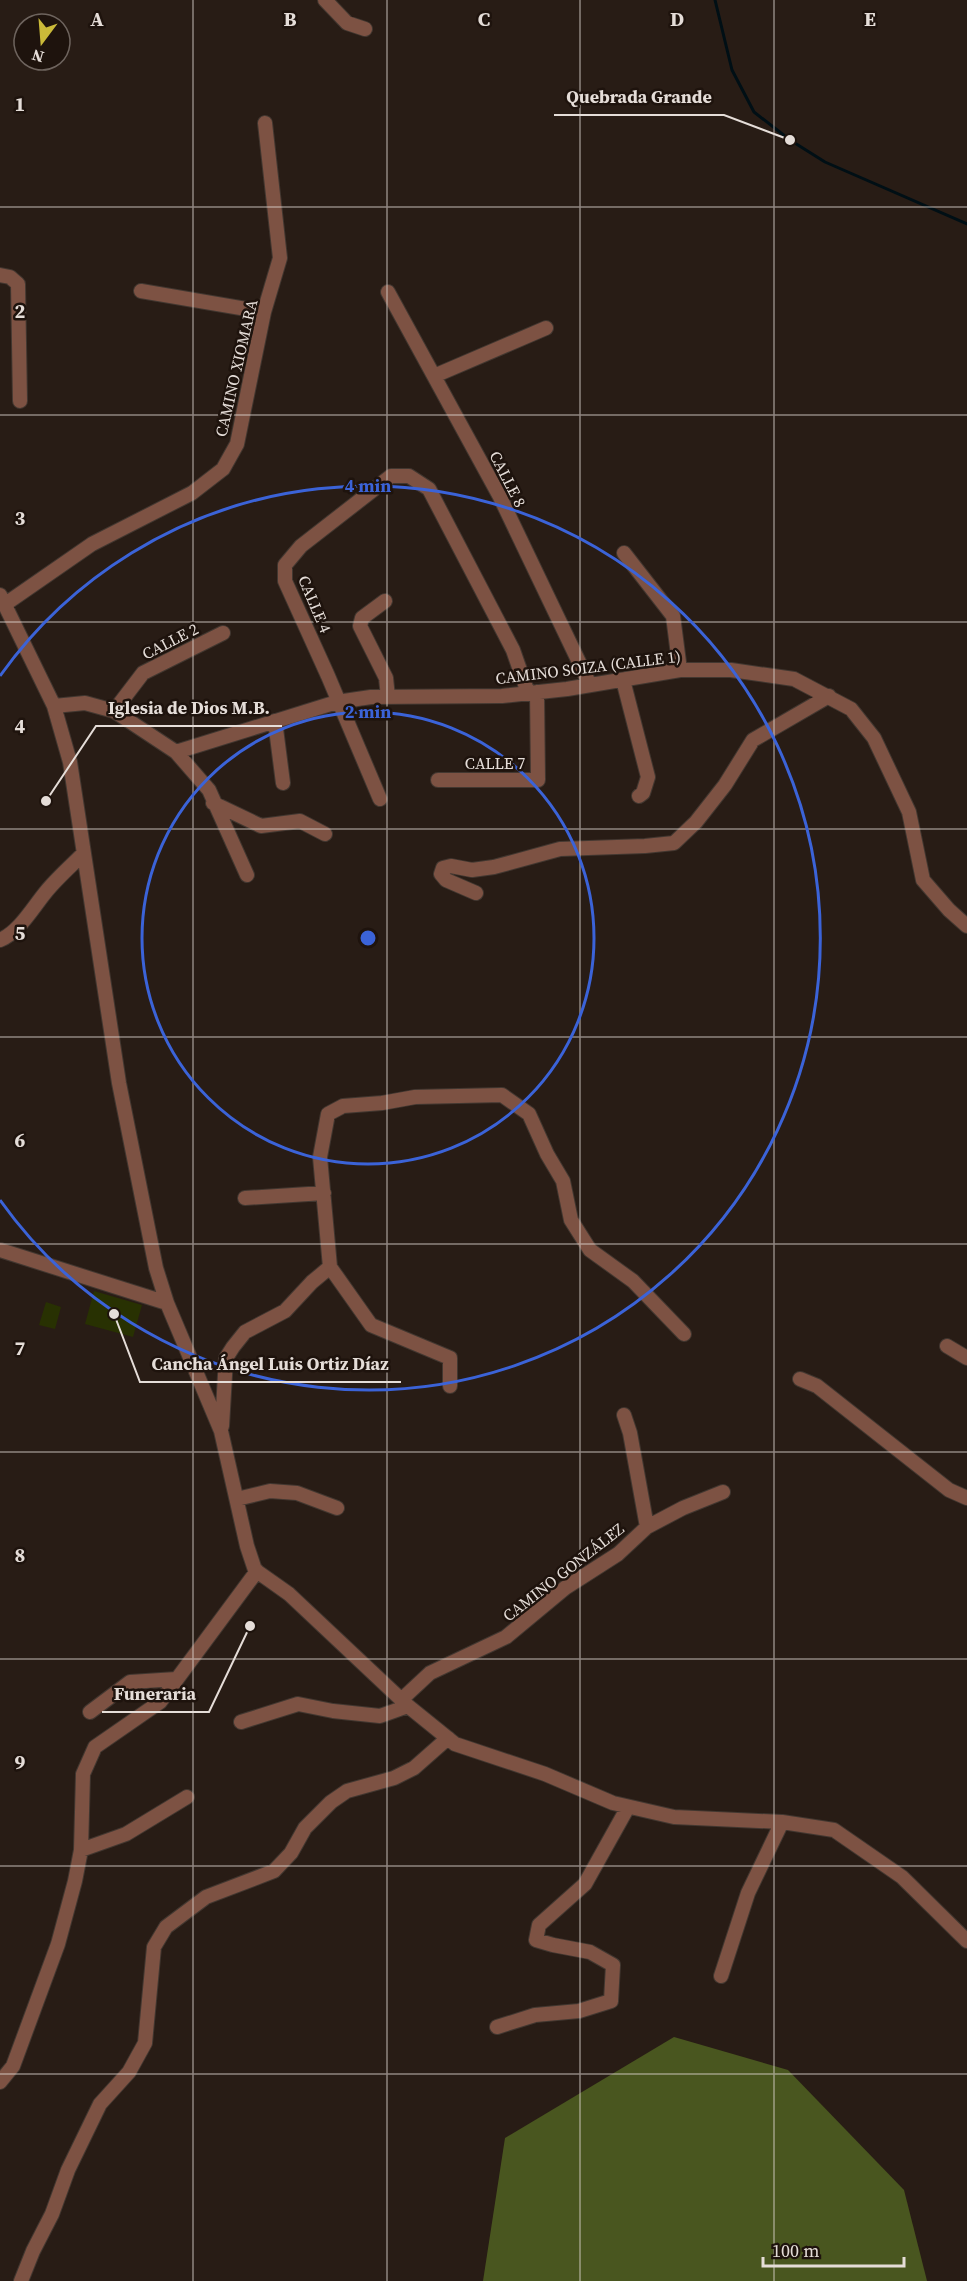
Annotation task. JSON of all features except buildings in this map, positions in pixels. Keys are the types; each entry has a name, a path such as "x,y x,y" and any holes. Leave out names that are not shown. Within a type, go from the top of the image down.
{"street":[{"path":"330,2 347,23 365,30"},
{"name":"CAMINO XIOMARA","path":"3,608 92,544 192,494 223,469 237,444 264,312 280,258 265,123"},
{"path":"0,275 10,277 18,284 20,401"},
{"path":"141,291 264,312"},
{"name":"CALLE 8","path":"388,292 500,497 590,685"},
{"path":"434,376 546,328"},
{"name":"CALLE 4","path":"380,799 285,581 285,565 301,546 391,476 409,476 429,489 513,650 532,693"},
{"path":"624,553 673,616 680,670"},
{"path":"385,601 363,618 360,626 386,678 388,697"},
{"path":"3,608 54,706 70,762 119,1083 156,1268 167,1303 221,1431 247,1546 257,1571 289,1594 404,1703 455,1744 545,1774 613,1803 628,1807 674,1817 782,1822 834,1830 902,1877 967,1941"},
{"name":"CALLE 2","path":"114,711 143,674 223,633"},
{"name":"CAMINO SOIZA (CALLE 1)","path":"176,752 338,702 388,697 502,696 590,685 680,670 730,670 794,679 851,709 874,738 909,812 923,880 949,910 967,926"},
{"path":"623,680 648,777 643,793 639,796"},
{"name":"CALLE 7","path":"438,780 538,780 532,693"},
{"path":"476,893 446,880 441,874 443,868 451,866 472,870 494,867 560,849 674,843 696,822 725,785 753,740 829,696"},
{"path":"54,706 85,704 114,711 176,752 209,790 247,875"},
{"path":"275,722 283,783"},
{"path":"213,803 261,826 300,821 325,834"},
{"path":"0,940 7,937 46,891 84,853"},
{"path":"450,1386 450,1358 371,1325 330,1267 320,1157 328,1114 343,1106 382,1103 415,1097 502,1095 529,1114 547,1154 564,1181 572,1220 590,1250 633,1281 684,1334"},
{"path":"245,1198 324,1193"},
{"path":"0,1250 167,1303"},
{"path":"221,1431 226,1358 246,1332 285,1311 312,1282 330,1267"},
{"path":"947,1346 967,1358"},
{"path":"800,1379 817,1386 949,1490 967,1498"},
{"name":"CAMINO GONZÁLEZ","path":"404,1703 430,1673 506,1637 565,1588 618,1554 647,1527 630,1433 624,1414"},
{"path":"237,1499 270,1491 297,1493 337,1508"},
{"path":"647,1527 683,1508 723,1492"},
{"path":"0,2082 13,2066 58,1944 81,1850 83,1774 95,1747 160,1702 257,1571"},
{"path":"90,1712 130,1682 177,1679"},
{"path":"241,1722 298,1704 333,1711 380,1716 404,1703"},
{"path":"21,2281 52,2214 68,2170 100,2104 129,2072 145,2043 154,1947 166,1927 206,1897 274,1871 291,1853 305,1828 331,1802 347,1791 394,1778 414,1768 448,1738"},
{"path":"81,1850 126,1834 187,1797"},
{"path":"497,2027 535,2015 579,2011 611,2001 613,1965 591,1952 536,1940 539,1925 585,1884 628,1807"},
{"path":"721,1976 748,1893 782,1822"}],"green space":[{"path":"94,1291 142,1305 133,1337 85,1324"},
{"path":"46,1302 61,1307 55,1329 39,1325"},
{"path":"674,2037 788,2070 904,2190 927,2281 483,2281 505,2138"}],"waterway":[{"path":"715,0 732,70 754,112 790,140 825,162 967,224"}],"place":[{"name":"Quebrada Grande","path":"790,140"},
{"name":"Iglesia de Dios M.B.","path":"46,801"},
{"name":"Cancha Ángel Luis Ortiz Díaz","path":"114,1314"},
{"name":"Funeraria","path":"250,1626"}]}
